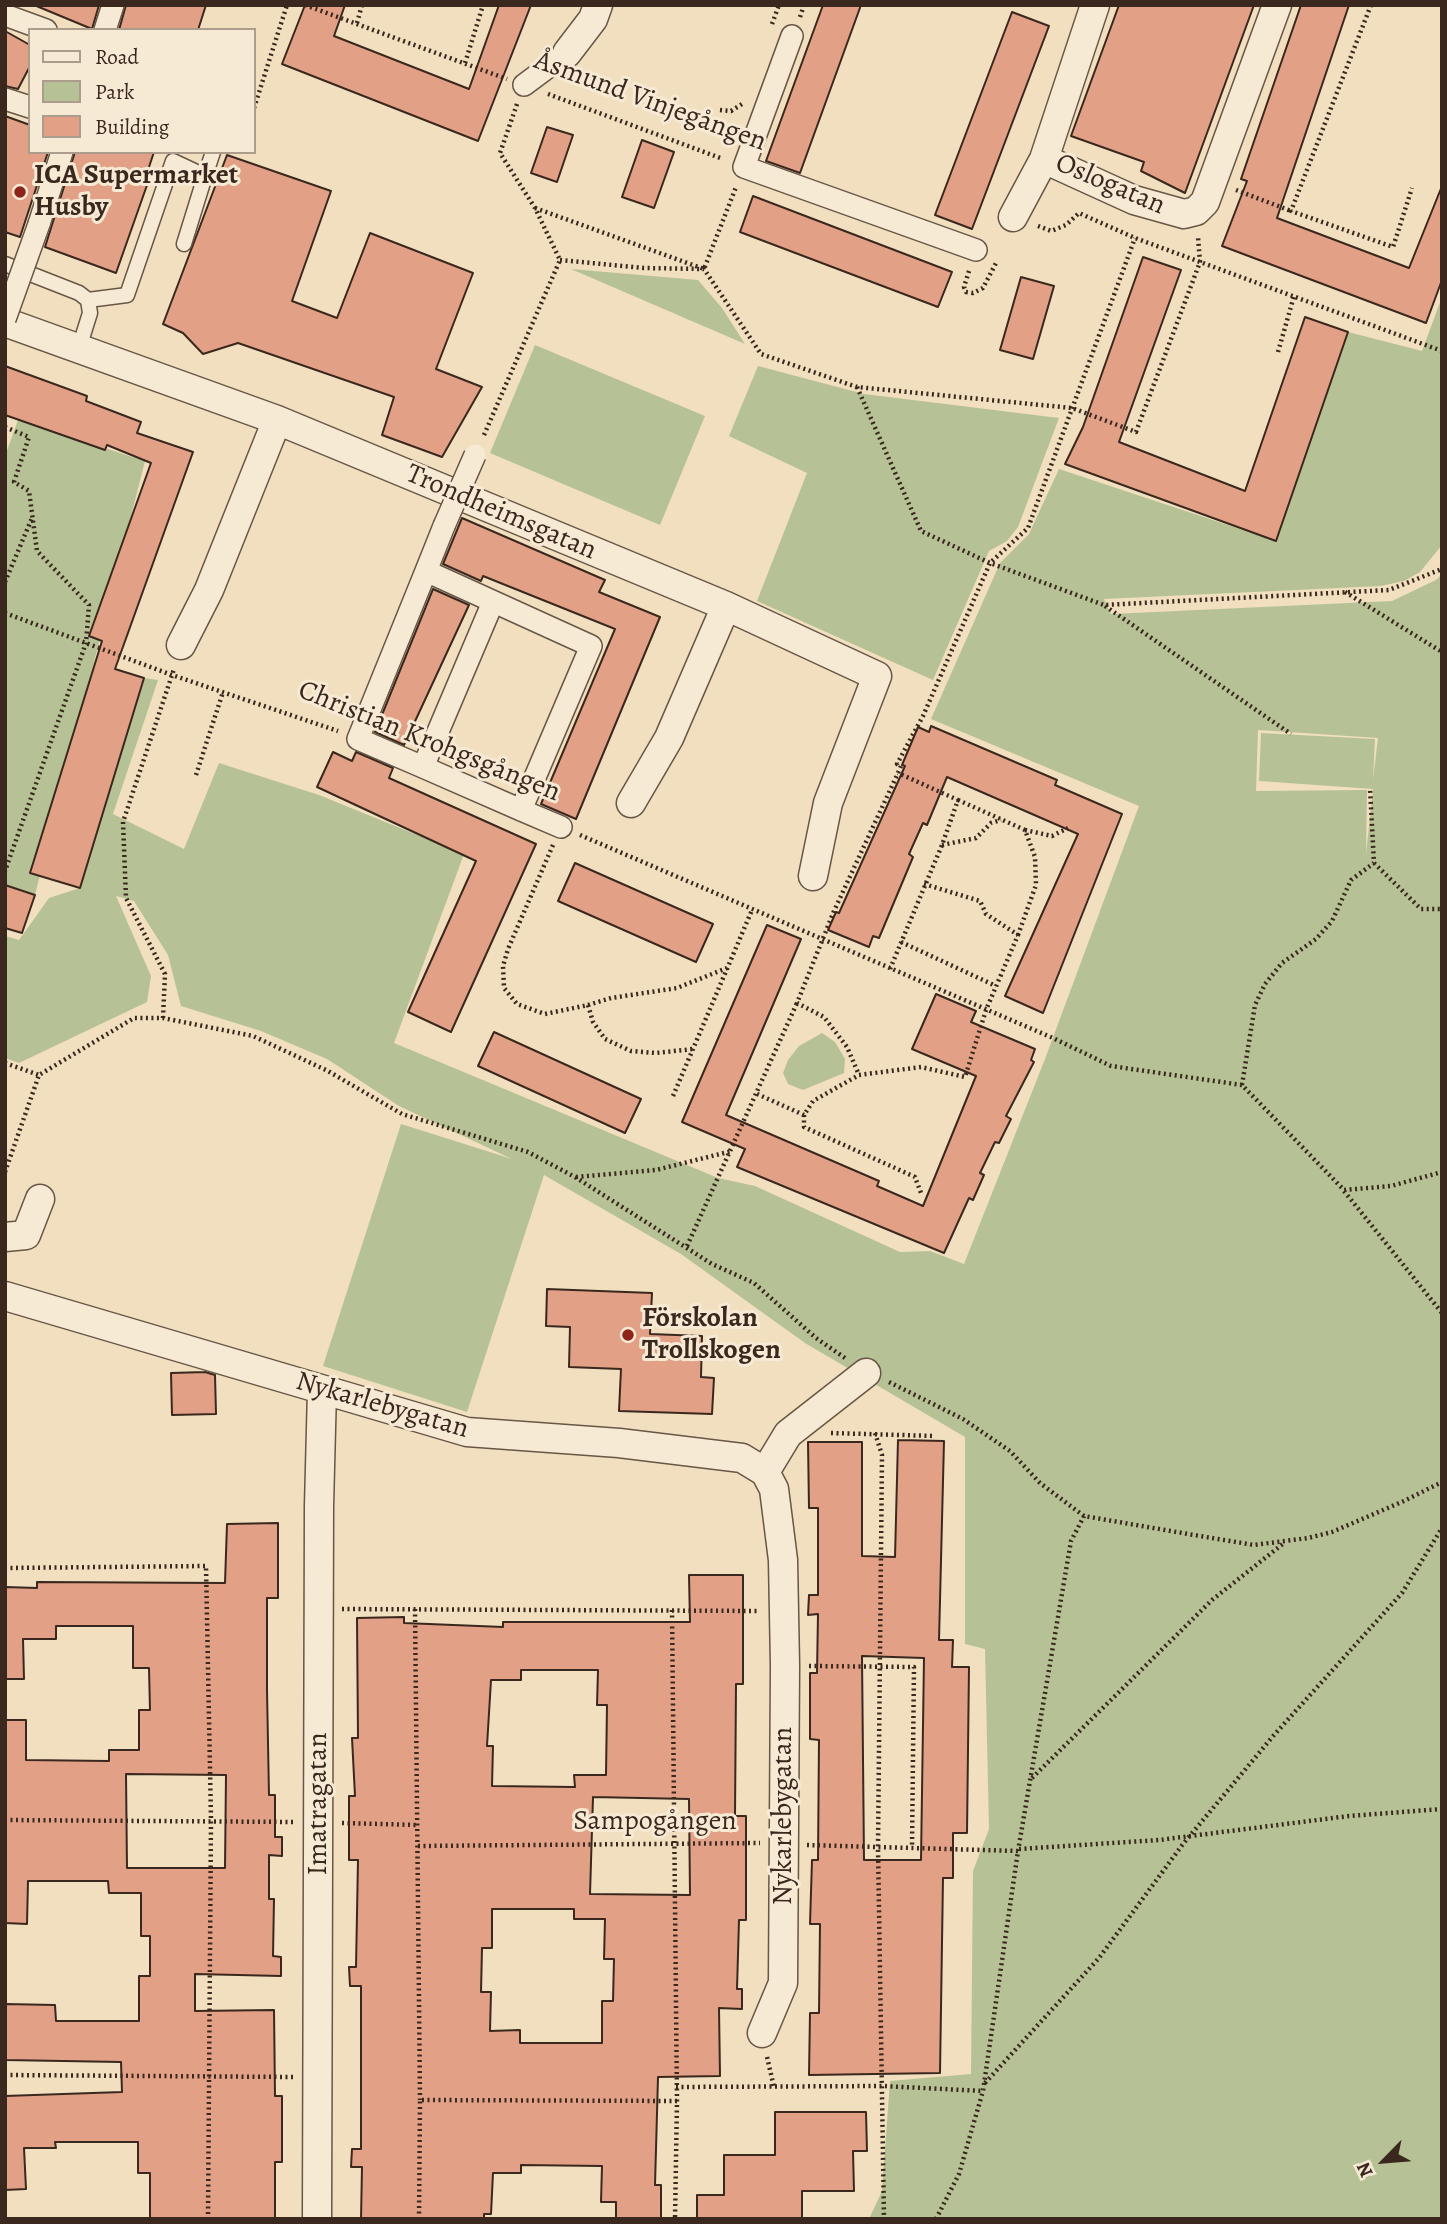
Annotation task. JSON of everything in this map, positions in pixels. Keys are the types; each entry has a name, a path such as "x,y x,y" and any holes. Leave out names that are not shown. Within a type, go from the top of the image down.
{"street":[{"path":"106,28 113,5"},
{"path":"524,85 567,53 593,19 598,5"},
{"name":"Oslogatan","path":"1095,5 1044,159 1134,201 1173,213 1196,211 1205,202 1276,5"},
{"path":"5,15 41,28"},
{"path":"744,167 792,36"},
{"path":"5,99 28,106"},
{"path":"5,320 61,154"},
{"path":"1013,217 1044,159"},
{"name":"Åsmund Vinjegången","path":"744,167 976,250"},
{"name":"Trondheimsgatan","path":"5,320 276,420 726,606 877,676 828,803 813,876"},
{"path":"181,645 209,590 276,420"},
{"path":"358,739 475,455"},
{"path":"426,571 592,646 521,810"},
{"path":"423,767 493,602"},
{"path":"631,803 669,738 726,606"},
{"name":"Christian Krohgsgången","path":"358,739 561,827"},
{"path":"5,1237 26,1235 40,1199"},
{"name":"Nykarlebygatan","path":"5,1296 467,1432 619,1443 742,1458 765,1472 774,1489 785,1611 785,1667 783,1983 762,2033"},
{"path":"765,1472 788,1434 866,1373"},
{"name":"Imatragatan","path":"317,2219 322,1390"}],"lane":[{"path":"184,244 212,154"},
{"path":"88,300 127,295 173,161 205,176"},
{"path":"5,264 79,293 88,300 90,313 79,348"}],"path":[{"path":"256,102 287,5"},
{"name":"Åsmund Vinjegången","path":"305,5 744,167"},
{"path":"357,23 362,5"},
{"path":"465,63 483,5"},
{"path":"1291,211 1371,5"},
{"path":"475,455 560,260 535,208 500,153 524,85"},
{"path":"704,269 744,167"},
{"path":"1213,181 1394,247 1412,188"},
{"path":"535,208 704,269 761,354 857,387 1072,408 1136,432 1200,262"},
{"path":"1013,217 1051,231 1066,225 1079,213 1135,238 1442,351"},
{"path":"687,1246 732,1151 824,941 830,921 898,774 901,766 897,764 923,716 989,563 1028,528 1135,238"},
{"path":"560,260 644,268 704,269"},
{"path":"1278,352 1294,296"},
{"path":"857,387 921,531 989,563 1104,605 1291,734"},
{"path":"5,427 29,437 14,482 29,491 37,551 89,606 86,643 5,871"},
{"path":"5,582 32,516"},
{"path":"1104,605 1389,590 1442,569"},
{"path":"1345,592 1442,652"},
{"name":"Christian Krohgsgången","path":"5,613 172,676 358,739"},
{"path":"163,1018 165,974 126,898 123,822 172,676"},
{"path":"196,775 223,692"},
{"path":"898,774 1025,830 1052,836 1068,828"},
{"path":"1370,789 1374,863 1421,909 1442,909"},
{"path":"890,969 958,800"},
{"path":"942,845 976,838 991,823 1002,820"},
{"path":"561,827 503,966 504,988 517,1004 545,1014 611,998 677,988 728,967"},
{"name":"Christian Krohgsgången","path":"561,827 1111,1066 1242,1085"},
{"path":"921,1193 915,1177 804,1127 804,1115 813,1101 859,1075 921,1067 965,1077 986,1010 1036,885 1035,858 1025,830"},
{"path":"1374,863 1351,880 1332,921 1316,939 1282,963 1265,984 1255,1005 1242,1085 1343,1190 1442,1313"},
{"path":"925,884 980,901 986,915 1018,935"},
{"path":"673,1096 752,910"},
{"path":"901,942 996,986"},
{"path":"797,1003 824,1017 847,1047 859,1075"},
{"path":"589,1005 593,1021 605,1039 631,1051 656,1053 693,1049"},
{"path":"5,1172 39,1075 134,1018 163,1018 253,1036 326,1070 402,1114 528,1152 575,1177 712,1264 754,1283 816,1338 866,1373 963,1419 1010,1451 1040,1483 1084,1516 1254,1545 1286,1542 1332,1532 1442,1482"},
{"path":"5,1063 39,1075"},
{"path":"757,1094 804,1115"},
{"path":"575,1177 656,1170 732,1151"},
{"path":"1343,1190 1391,1186 1442,1172"},
{"path":"827,1433 934,1436"},
{"path":"875,1433 882,1455 878,1847 884,2219"},
{"path":"936,2219 959,2174 983,2091 1019,1850 1071,1541 1084,1516"},
{"path":"984,2084 1099,1958 1189,1837 1274,1735 1402,1593 1442,1528"},
{"path":"1032,1779 1212,1600 1286,1542"},
{"path":"5,1568 205,1566 211,1819 208,2219"},
{"path":"319,1609 785,1611"},
{"path":"415,1609 419,2219"},
{"path":"672,1610 677,2101 675,2219"},
{"path":"785,1667 914,1667 912,1847"},
{"name":"Sampogången","path":"418,1846 674,1842 1019,1850 1189,1837 1349,1816 1442,1810"},
{"path":"5,1820 211,1819 418,1825"},
{"path":"5,2075 209,2074 317,2077"},
{"path":"676,2087 883,2086 983,2091"},
{"path":"420,2100 677,2101"}],"green space":[{"path":"571,269 698,280 722,308 745,344"},
{"path":"1442,297 1442,545 1420,572 1404,581 1381,586 1104,599 1111,614 1392,601 1436,580 1442,574 1442,2219 869,2219 882,2191 890,2081 971,2074 973,1871 989,1829 985,1649 965,1644 965,1437 805,1343 681,1254 544,1175 467,1412 323,1366 401,1124 512,1159 399,1106 327,1059 261,1031 181,1006 168,955 134,901 116,896 151,976 147,1002 19,1063 5,1058 5,936 19,940 49,898 80,888 144,678 158,680 113,814 184,849 219,763 319,795 464,854 394,1043 718,1178 755,1186 900,1252 930,1251 964,1264 1045,1059 1139,806 931,719 1000,563 1029,534 1059,469 1276,541 1348,332 1422,351","holes":["1258,730 1378,738 1373,780 1375,739 1261,733 1259,781 1373,789 1366,854 1367,790 1256,791"]},
{"path":"535,345 705,416 660,525 490,453"},
{"path":"758,366 864,394 1059,418 1018,527 1007,541 989,551 933,680 757,601 807,473 729,436"},
{"path":"18,420 145,461 35,895 5,884 5,456"},
{"path":"822,1033 835,1042 845,1059 844,1073 803,1090 788,1084 783,1073 788,1060 799,1046"}],"building":[{"path":"34,5 99,5 92,28"},
{"path":"126,5 206,5 199,28 120,28"},
{"path":"305,5 345,5 334,36 469,89 499,5 531,5 478,141 282,64"},
{"path":"823,5 861,5 800,173 766,161"},
{"path":"1119,5 1254,5 1185,193 1141,171 1144,162 1071,136"},
{"path":"1301,5 1349,5 1277,218 1409,268 1442,186 1442,280 1426,323 1222,246 1247,181 1241,179"},
{"path":"1012,12 1049,26 972,229 935,215"},
{"path":"5,31 28,44 28,70 18,89 5,86"},
{"name":"ICA Supermarket Husby","path":"5,116 28,124 28,154 47,154 20,237 5,232"},
{"path":"547,127 573,135 557,182 531,173"},
{"path":"642,140 674,152 654,208 622,197"},
{"path":"74,154 153,154 148,170 152,171 116,273 45,247"},
{"path":"227,155 331,191 292,301 337,318 370,233 473,273 436,369 482,387 442,457 382,435 394,397 238,343 203,354 183,333 163,324"},
{"path":"753,196 952,272 938,307 740,232"},
{"path":"1143,257 1181,270 1119,442 1245,491 1305,317 1348,332 1276,541 1065,464 1083,427"},
{"path":"1021,277 1054,286 1033,359 1000,350"},
{"path":"5,366 87,396 86,401 141,422 137,433 193,452 115,669 144,678 80,888 30,873 102,641 89,636 151,463 107,445 105,450 5,415"},
{"path":"462,518 605,580 599,592 660,617 576,819 541,804 615,629 483,576 481,581 443,564"},
{"path":"433,589 469,605 404,745 375,732"},
{"path":"931,726 1057,780 1055,785 1122,814 1043,1013 1005,996 1078,834 947,777 927,825 923,823 909,854 913,857 879,938 873,936 869,947 828,930 836,912 839,913 905,766 902,765 918,727 929,732"},
{"path":"333,752 352,761 356,752 393,768 389,778 536,844 451,1032 408,1012 476,861 317,787"},
{"path":"575,863 713,924 696,962 558,901"},
{"path":"5,885 35,895 22,933 5,928"},
{"path":"767,925 801,939 726,1115 879,1181 877,1186 923,1206 976,1076 912,1049 936,994 976,1011 971,1022 1035,1049 1031,1060 1034,1062 1006,1116 1011,1119 999,1143 995,1142 980,1173 984,1175 973,1200 969,1198 944,1253 737,1167 745,1149 682,1122"},
{"path":"494,1032 641,1099 625,1133 478,1066"},
{"name":"Förskolan Trollskogen","path":"547,1289 652,1293 650,1334 702,1336 701,1377 714,1378 712,1414 619,1411 621,1369 569,1367 570,1327 546,1326"},
{"path":"205,1372 215,1375 216,1414 172,1415 171,1373"},
{"path":"898,1440 944,1441 939,1640 953,1640 952,1667 969,1667 967,1833 953,1833 953,1878 943,1878 940,2073 809,2075 810,2013 819,2013 820,1924 810,1924 812,1860 818,1860 819,1740 810,1739 810,1673 817,1673 818,1614 808,1615 809,1595 818,1595 818,1508 809,1508 808,1442 862,1442 862,1556 895,1557","holes":["862,1656 924,1658 921,1860 864,1860"]},
{"path":"278,1523 278,1598 267,1598 267,1690 269,1795 275,1795 275,1837 282,1837 282,1856 269,1855 269,1899 274,1899 273,1956 281,1957 281,1976 195,1974 195,2011 274,2010 275,2096 282,2096 282,2162 275,2162 275,2219 150,2219 150,2173 138,2173 138,2142 55,2142 56,2148 24,2148 26,2189 5,2190 5,2096 122,2092 121,2062 5,2060 5,2004 55,2005 56,2021 139,2021 139,1976 150,1976 150,1936 141,1936 141,1893 109,1893 108,1881 28,1881 27,1924 5,1923 5,1720 26,1720 26,1760 109,1761 109,1750 139,1750 139,1710 150,1710 149,1668 133,1668 133,1626 56,1626 56,1639 23,1639 24,1679 5,1679 5,1587 37,1588 37,1582 225,1583 227,1524","holes":["126,1774 226,1775 225,1868 127,1868"]},
{"path":"689,1575 743,1575 743,1684 736,1684 735,1816 746,1816 746,1920 739,1920 737,1989 742,1989 742,2009 719,2008 720,2076 658,2077 655,2185 661,2185 661,2219 616,2219 616,2202 601,2202 602,2166 521,2165 521,2173 493,2173 491,2214 484,2214 484,2219 361,2219 362,2167 351,2167 352,2149 361,2149 361,1986 350,1986 349,1967 356,1967 358,1860 349,1860 349,1796 355,1796 352,1738 358,1738 357,1618 404,1617 404,1623 503,1627 503,1622 690,1622","holes":["521,1670 598,1670 597,1705 607,1705 606,1775 574,1775 575,1787 492,1786 493,1746 487,1746 491,1680 521,1680","593,1797 689,1799 690,1895 590,1894","492,1909 574,1909 574,1919 605,1919 604,1959 614,1959 613,2001 602,2001 602,2043 520,2043 520,2030 490,2031 491,1992 481,1992 482,1948 492,1948"]},
{"path":"775,2112 866,2112 867,2151 853,2151 854,2191 802,2191 802,2219 697,2219 697,2195 724,2195 724,2155 775,2155"}],"place":[{"name":"ICA Supermarket Husby","path":"20,192"},
{"name":"Förskolan Trollskogen","path":"628,1335"}]}
